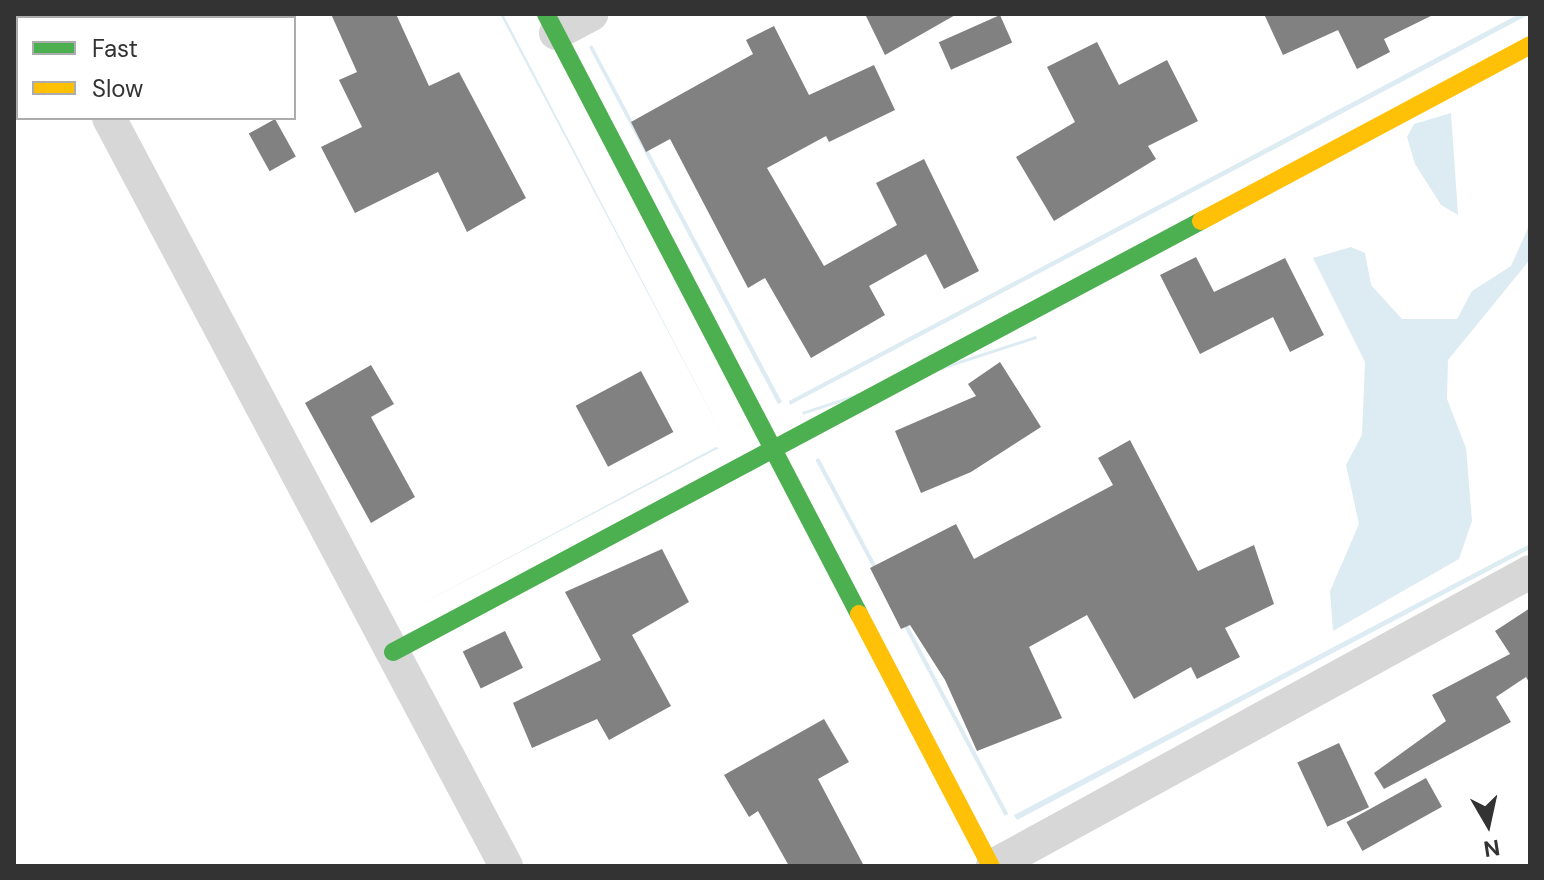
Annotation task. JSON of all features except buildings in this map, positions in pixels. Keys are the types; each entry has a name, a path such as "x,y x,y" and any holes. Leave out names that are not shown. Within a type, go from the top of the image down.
{"street":[{"path":"591,14 551,24 992,866 1530,572"},
{"path":"393,652 1530,45"},
{"path":"110,120 506,866"}],"shaded area":[{"path":"500,14 503,14 728,445"},
{"path":"1519,14 1530,14 790,405 789,401"},
{"path":"592,45 782,402 778,404 589,47"},
{"path":"1451,113 1458,215 1441,205 1415,164 1407,137 1414,124"},
{"path":"1528,228 1528,262 1448,360 1447,399 1466,448 1472,521 1459,559 1333,631 1330,591 1359,524 1346,465 1362,435 1365,362 1313,258 1351,247 1365,253 1371,285 1402,319 1457,319 1472,291 1511,266"},
{"path":"1036,336 1037,339 803,415 802,412"},
{"path":"716,447 719,448 406,612"},
{"path":"819,458 1008,814 1005,816 815,460"},
{"path":"1530,544 1530,549 1017,820 1014,815"}],"traffic: fast":[{"path":"546,14 859,614"},
{"path":"393,652 1201,221"}],"traffic: slow":[{"path":"1201,221 1530,45"},
{"path":"859,614 991,866"}]}
